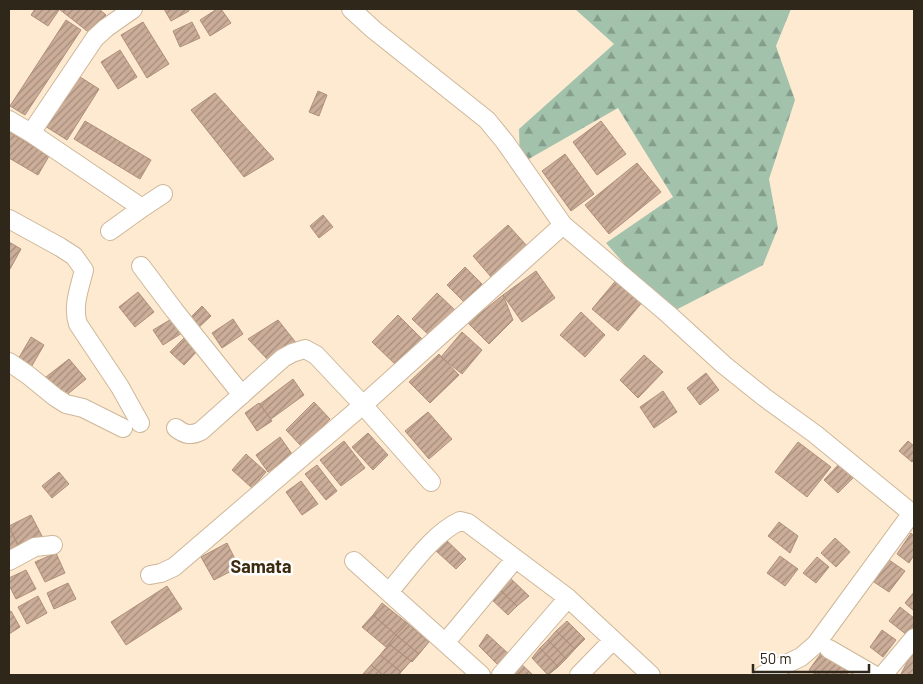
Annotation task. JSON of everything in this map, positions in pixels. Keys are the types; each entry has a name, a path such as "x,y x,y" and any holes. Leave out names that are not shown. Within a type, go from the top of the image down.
{"street":[{"path":"351,9 374,30 487,120 505,142 563,224 724,365 815,434 913,514 816,644 801,657 764,675"},
{"path":"30,133 96,38 124,11"},
{"path":"9,120 142,208"},
{"path":"110,230 163,194"},
{"path":"9,219 60,246 74,256 84,270 75,315 78,324 120,387 140,423"},
{"path":"150,575 161,574 174,567 363,405 563,224"},
{"path":"141,266 242,395"},
{"path":"176,428 183,434 194,435 208,426 283,358 292,352 305,349 316,355 431,482"},
{"path":"9,362 66,404 83,408 123,428"},
{"path":"389,592 439,534 460,520 468,523 568,598 651,675"},
{"path":"9,561 35,547 53,545"},
{"path":"445,643 516,559"},
{"path":"354,561 481,675"},
{"path":"501,675 568,598"},
{"path":"882,675 914,638"},
{"path":"579,675 613,640"},
{"path":"829,649 874,675"}],"green space":[{"path":"575,9 791,9 776,46 795,100 769,179 778,228 763,265 668,314 606,243 673,197 618,108 520,164 519,129 614,44"}],"building":[{"path":"35,9 59,10 48,26 31,15"},
{"path":"59,9 99,9 106,15 91,34"},
{"path":"164,9 188,9 189,11 171,21"},
{"path":"217,9 221,9 231,23 210,36 200,20"},
{"path":"66,20 81,30 25,115 10,106"},
{"path":"143,22 169,64 147,78 121,35"},
{"path":"192,22 200,38 180,47 173,31"},
{"path":"120,50 137,77 118,89 101,62"},
{"path":"77,75 99,89 67,140 45,126"},
{"path":"318,91 327,95 319,116 309,112"},
{"path":"215,93 274,159 244,177 191,110"},
{"path":"85,121 151,160 140,179 74,139"},
{"path":"601,121 626,154 597,175 573,142"},
{"path":"9,132 49,156 38,175 9,158"},
{"path":"565,154 594,194 571,211 542,171"},
{"path":"637,163 661,192 609,234 585,205"},
{"path":"323,215 333,227 319,238 310,226"},
{"path":"508,225 528,247 492,278 473,256"},
{"path":"9,242 21,249 10,269 9,268"},
{"path":"465,267 482,284 464,302 447,285"},
{"path":"536,271 555,298 522,322 503,295"},
{"path":"618,278 644,300 618,331 592,309"},
{"path":"138,292 154,312 135,327 119,307"},
{"path":"437,293 457,312 432,338 412,319"},
{"path":"503,295 513,320 489,344 468,323"},
{"path":"202,306 211,316 196,330 187,321"},
{"path":"581,312 605,335 585,357 560,335"},
{"path":"398,315 423,340 397,366 372,342"},
{"path":"173,318 182,333 163,345 153,330"},
{"path":"233,319 243,334 222,348 212,333"},
{"path":"278,320 297,344 269,361 248,339"},
{"path":"462,332 482,350 462,374 441,357"},
{"path":"189,333 202,346 184,365 170,352"},
{"path":"31,337 44,345 30,369 17,361"},
{"path":"439,354 459,375 430,403 409,382"},
{"path":"644,355 663,372 638,398 620,380"},
{"path":"69,359 86,379 63,398 46,377"},
{"path":"706,373 719,390 700,405 687,388"},
{"path":"293,379 304,395 271,419 260,404"},
{"path":"663,391 677,412 654,428 640,407"},
{"path":"314,402 330,419 302,447 286,430"},
{"path":"259,403 272,421 257,431 245,413"},
{"path":"428,412 452,439 429,459 405,431"},
{"path":"368,433 388,455 373,470 352,447"},
{"path":"280,437 292,454 268,472 256,455"},
{"path":"344,441 365,468 341,486 320,460"},
{"path":"908,441 914,446 914,460 912,462 899,451"},
{"path":"798,442 831,467 807,497 775,472"},
{"path":"246,454 266,472 252,488 232,470"},
{"path":"842,461 856,475 838,493 824,480"},
{"path":"317,465 337,491 326,500 305,474"},
{"path":"59,472 69,484 52,498 42,486"},
{"path":"301,481 318,504 302,515 286,492"},
{"path":"31,515 43,538 20,549 9,526"},
{"path":"779,522 798,536 790,553 768,536"},
{"path":"9,528 20,549 9,555"},
{"path":"911,533 914,536 914,555 909,563 897,554"},
{"path":"443,537 466,559 456,569 435,550"},
{"path":"835,538 850,552 836,567 821,553"},
{"path":"227,543 239,567 214,580 201,557"},
{"path":"56,553 65,573 45,582 35,562"},
{"path":"780,556 798,569 785,586 767,573"},
{"path":"817,557 829,567 816,583 803,573"},
{"path":"889,560 905,571 889,592 874,582"},
{"path":"26,570 36,589 16,599 9,585 9,578"},
{"path":"507,575 529,596 517,606 496,586"},
{"path":"68,583 76,599 54,609 47,593"},
{"path":"167,586 182,609 126,645 111,622"},
{"path":"496,586 517,606 508,615 488,596"},
{"path":"914,592 914,611 905,603"},
{"path":"38,596 47,613 27,624 18,607"},
{"path":"382,603 407,623 396,635 373,615"},
{"path":"900,607 914,618 914,626 907,635 889,621"},
{"path":"11,611 20,627 9,634 9,612"},
{"path":"373,615 396,635 386,647 362,627"},
{"path":"567,621 585,639 575,649 556,631"},
{"path":"407,623 429,642 419,654 396,635"},
{"path":"882,630 896,640 883,657 870,647"},
{"path":"556,631 575,649 566,659 548,640"},
{"path":"487,634 511,656 500,667 479,646"},
{"path":"396,635 419,654 412,662 389,644"},
{"path":"548,640 566,659 558,667 540,648"},
{"path":"389,644 411,661 401,672 380,655"},
{"path":"540,648 558,667 548,675 532,658"},
{"path":"914,649 914,675 903,675 901,674"},
{"path":"822,652 849,671 846,675 817,675 809,670"},
{"path":"380,655 401,672 399,675 383,675 371,665"},
{"path":"519,662 533,675 513,675 510,672"},
{"path":"371,665 383,675 363,674"}],"district":[{"name":"Samata","path":"261,566"}]}
